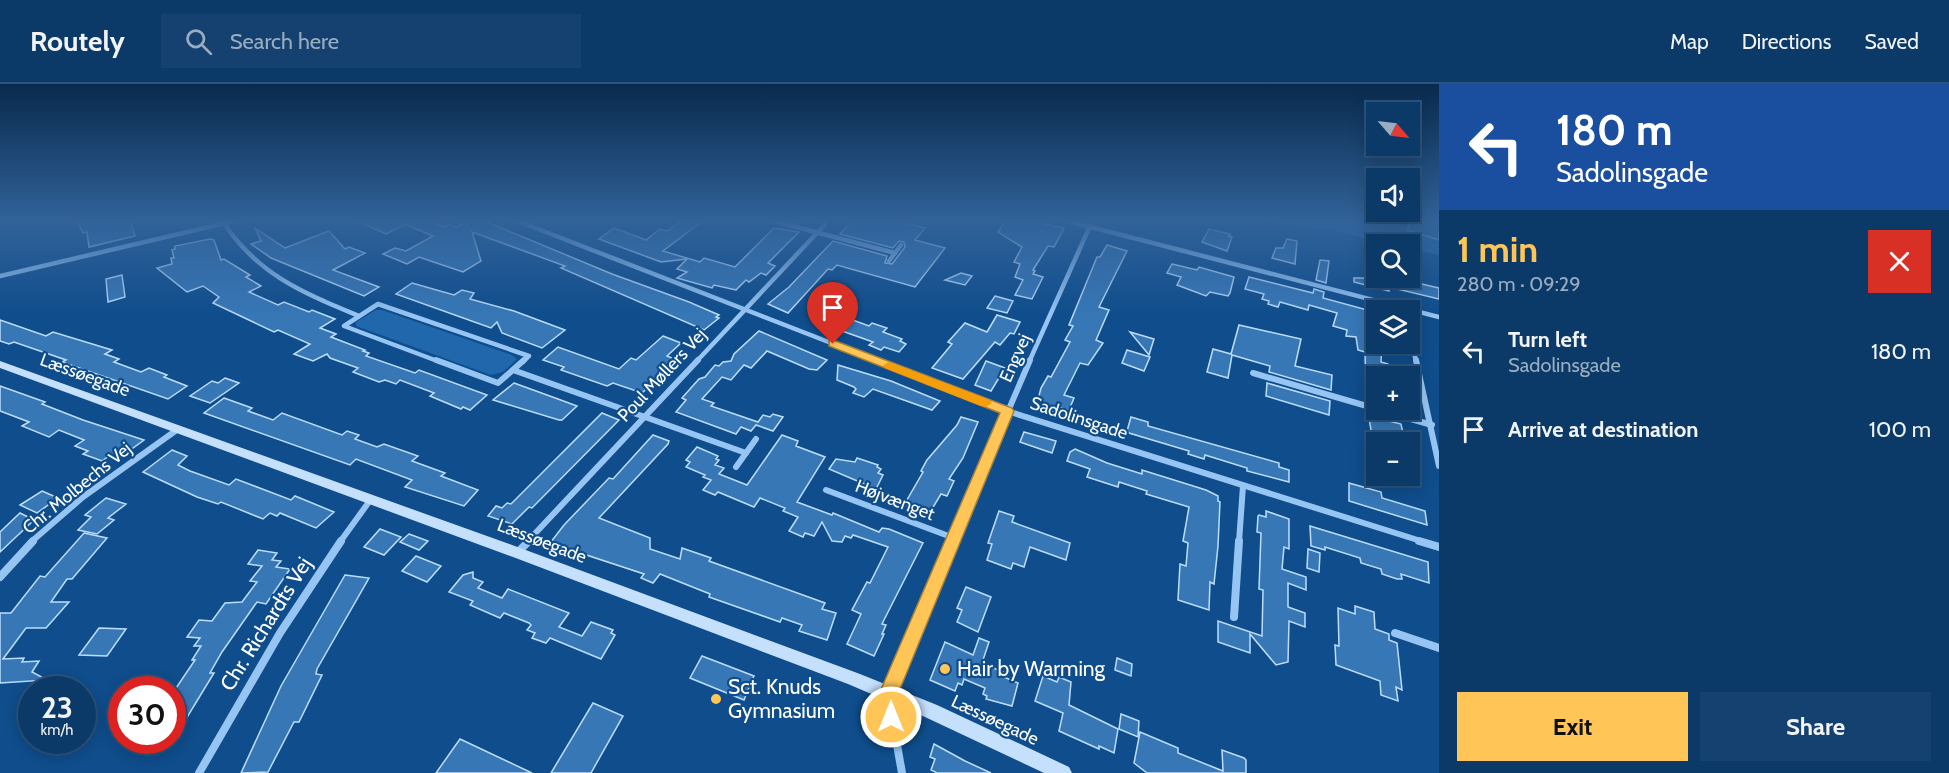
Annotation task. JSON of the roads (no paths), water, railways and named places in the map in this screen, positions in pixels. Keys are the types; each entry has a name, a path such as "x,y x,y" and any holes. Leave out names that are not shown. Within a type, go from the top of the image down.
{"street":[{"path":"0,276 101,252"},
{"path":"246,252 272,275 310,295 359,316"},
{"name":"Sadolinsgade","path":"598,252 1007,411 1439,547"},
{"name":"Poul Møllers Vej","path":"518,553 798,252"},
{"path":"889,261 895,253 892,252"},
{"name":"Engvej","path":"888,694 1007,411 1078,252"},
{"path":"1189,252 1370,300"},
{"path":"378,304 529,356 513,370 498,382 344,326 378,304"},
{"path":"1420,313 1439,317"},
{"path":"1415,354 1439,466"},
{"name":"Læssøegade","path":"0,364 518,553 888,694 931,711 1063,773"},
{"path":"513,370 746,453"},
{"path":"1253,373 1366,406"},
{"path":"1415,420 1432,425"},
{"name":"Chr. Molbechs Vej","path":"0,577 3,569 47,528 93,490 178,429"},
{"path":"736,466 756,439"},
{"path":"1234,617 1243,486"},
{"name":"Højvænget","path":"826,490 954,538"},
{"name":"Chr. Richardts Vej","path":"200,773 250,681 314,579 371,499"},
{"path":"1395,633 1439,648"},
{"path":"888,694 902,773"}],"place":[{"name":"Hair by Warming","path":"945,669"},
{"name":"Sct. Knuds Gymnasium","path":"716,699"}]}
